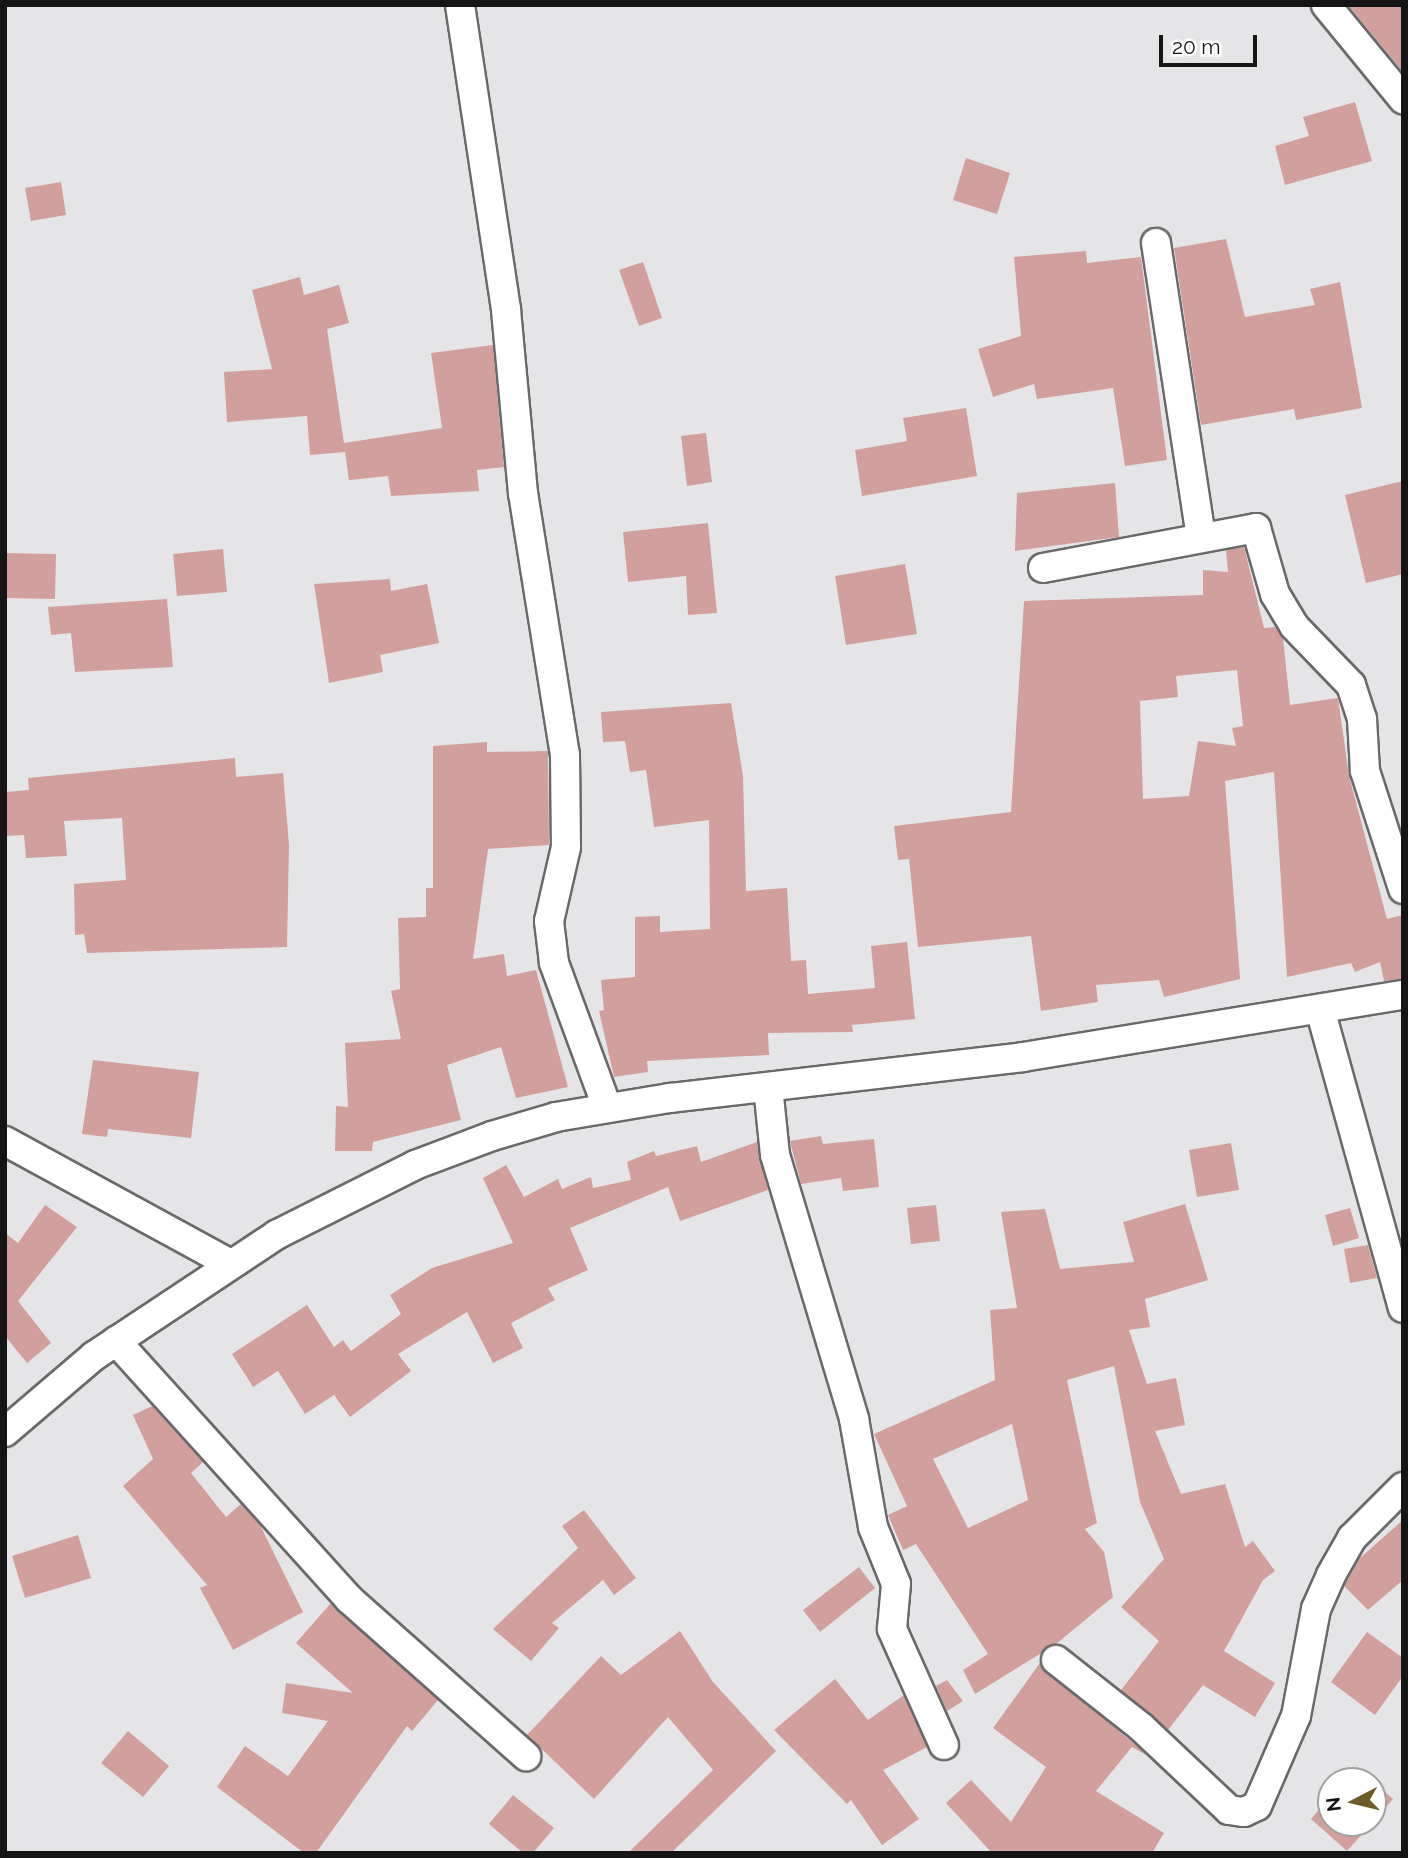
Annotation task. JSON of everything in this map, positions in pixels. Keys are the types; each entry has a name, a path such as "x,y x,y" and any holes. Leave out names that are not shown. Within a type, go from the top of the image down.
{"street":[{"path":"460,5 506,310 523,493 565,755 566,847 549,921 570,1013 607,1107"},
{"path":"1326,5 1403,99"},
{"path":"1156,243 1201,538"},
{"path":"1043,568 1256,528 1275,594 1294,626 1350,685 1362,719 1365,771 1403,889"},
{"path":"5,1432 116,1341 231,1264 415,1165 556,1117 607,1107 1023,1057 1403,995"},
{"path":"1321,1009 1403,1308"},
{"path":"768,1087 775,1155 854,1419 873,1527 896,1584 892,1629 944,1745"},
{"path":"5,1140 231,1264"},
{"path":"116,1341 349,1599 526,1756"},
{"path":"1056,1660 1141,1727 1229,1810 1244,1812 1257,1806 1296,1716 1316,1609 1331,1575 1352,1538 1403,1487"}],"building":[{"path":"1348,5 1403,5 1403,72"},
{"path":"1355,102 1372,161 1285,185 1275,146 1309,136 1303,117"},
{"path":"966,158 1010,173 997,214 953,200"},
{"path":"61,182 66,215 31,221 25,188"},
{"path":"1226,239 1245,317 1315,305 1310,289 1340,282 1362,408 1296,420 1294,409 1201,425 1174,248"},
{"path":"1086,251 1087,263 1141,257 1167,460 1125,466 1113,388 1037,399 1034,384 993,397 978,349 1021,336 1014,257"},
{"path":"643,262 662,318 639,326 619,270"},
{"path":"300,277 304,295 339,285 349,323 327,329 344,443 442,428 431,353 493,345 504,467 477,470 479,491 391,496 388,476 349,480 345,452 310,455 307,416 227,422 224,372 272,369 252,290"},
{"path":"966,408 977,476 862,496 855,450 907,441 903,418"},
{"path":"706,433 712,482 687,486 681,436"},
{"path":"1403,481 1403,574 1366,583 1345,495"},
{"path":"1115,483 1119,537 1015,551 1017,493"},
{"path":"708,523 717,613 688,615 686,576 628,582 623,532"},
{"path":"1244,547 1264,628 1275,627 1283,638 1290,705 1338,698 1349,776 1387,919 1403,915 1403,979 1384,981 1380,962 1355,972 1351,963 1287,977 1274,772 1225,781 1240,979 1164,997 1159,980 1096,985 1098,1002 1041,1011 1031,936 918,947 909,859 898,860 894,826 1011,812 1024,601 1203,595 1203,570 1228,572 1226,550","holes":["1237,670 1243,726 1232,728 1236,746 1198,741 1189,796 1143,799 1140,701 1178,697 1176,676"]},
{"path":"223,549 227,592 177,596 173,554"},
{"path":"5,553 56,554 55,599 5,598"},
{"path":"905,564 917,634 846,645 835,576"},
{"path":"390,579 391,591 427,584 439,643 380,655 383,672 329,683 314,584"},
{"path":"167,599 173,667 75,672 71,633 51,635 48,607"},
{"path":"731,703 743,776 746,891 787,888 791,961 806,960 808,994 875,988 871,946 907,942 915,1019 852,1025 853,1032 768,1033 769,1055 647,1061 648,1072 614,1077 599,1011 604,1010 601,980 635,977 635,917 660,916 660,932 710,929 709,820 654,827 646,770 630,772 625,741 603,742 601,712"},
{"path":"487,742 487,752 548,751 549,845 488,849 473,959 504,954 507,976 536,970 568,1087 516,1098 501,1047 447,1065 461,1120 373,1142 372,1151 335,1151 336,1106 348,1107 345,1043 401,1039 391,991 400,989 398,918 426,917 426,888 433,888 433,746"},
{"path":"235,758 236,777 283,773 289,845 287,947 87,953 84,934 75,935 74,884 126,880 122,818 64,821 67,856 26,858 24,835 5,836 5,792 29,790 28,778"},
{"path":"93,1060 199,1072 191,1138 108,1129 107,1137 82,1134"},
{"path":"821,1136 823,1144 874,1139 879,1187 843,1191 841,1178 801,1184 790,1141"},
{"path":"757,1142 768,1190 680,1221 668,1187 570,1228 588,1270 548,1288 555,1300 511,1323 523,1348 493,1363 467,1312 398,1354 411,1371 350,1417 334,1395 305,1414 278,1371 253,1387 232,1354 307,1305 334,1347 343,1340 351,1351 401,1314 390,1295 432,1268 513,1243 483,1178 506,1165 524,1197 558,1179 562,1189 591,1177 593,1188 631,1180 627,1162 654,1151 656,1156 697,1146 701,1162"},
{"path":"1231,1143 1239,1190 1197,1197 1189,1150"},
{"path":"1185,1204 1208,1280 1145,1299 1150,1327 1129,1330 1147,1384 1176,1378 1185,1425 1155,1431 1181,1494 1225,1484 1245,1547 1253,1541 1275,1571 1263,1580 1224,1651 1275,1683 1255,1717 1203,1685 1168,1730 1121,1690 1159,1641 1121,1607 1164,1559 1140,1502 1114,1366 1067,1380 1097,1523 1085,1529 1104,1552 1113,1597 1056,1644 975,1694 963,1670 988,1654 916,1544 903,1550 888,1515 907,1506 874,1434 995,1380 990,1310 1017,1308 1001,1212 1045,1209 1060,1269 1134,1262 1123,1222","holes":["1012,1424 1028,1500 968,1528 933,1459"]},
{"path":"45,1205 77,1227 18,1301 51,1343 27,1363 5,1336 5,1233 18,1243"},
{"path":"936,1205 940,1241 911,1244 907,1208"},
{"path":"1350,1208 1359,1238 1333,1246 1325,1215"},
{"path":"1368,1245 1377,1278 1350,1283 1344,1249"},
{"path":"152,1406 203,1462 191,1473 226,1517 241,1504 260,1525 303,1612 233,1650 200,1588 207,1585 123,1486 153,1459 133,1415"},
{"path":"584,1510 636,1578 614,1595 603,1580 552,1623 559,1628 531,1661 493,1629 578,1548 562,1526"},
{"path":"1403,1520 1403,1580 1368,1610 1344,1586 1360,1558"},
{"path":"78,1535 91,1578 25,1598 12,1556"},
{"path":"859,1567 875,1588 820,1632 803,1610"},
{"path":"331,1603 438,1700 412,1731 407,1726 316,1853 304,1853 217,1787 245,1746 288,1776 328,1721 282,1713 286,1683 353,1693 296,1643"},
{"path":"680,1631 713,1682 776,1751 671,1853 628,1853 713,1770 668,1717 594,1799 527,1735 601,1656 621,1675"},
{"path":"1367,1632 1403,1658 1403,1676 1375,1715 1331,1682"},
{"path":"1040,1663 1148,1756 1132,1747 1096,1791 1164,1833 1152,1853 992,1853 946,1803 971,1780 1011,1822 1046,1767 993,1728"},
{"path":"835,1679 868,1720 904,1695 927,1747 883,1770 919,1819 882,1845 851,1800 847,1804 774,1730"},
{"path":"947,1680 963,1701 947,1711 936,1686"},
{"path":"128,1731 169,1766 143,1797 101,1763"},
{"path":"1387,1794 1393,1799 1387,1806"},
{"path":"513,1795 554,1828 533,1853 523,1853 489,1824"},
{"path":"1317,1812 1317,1824 1311,1819"},
{"path":"1331,1837 1360,1837 1347,1851"}]}
